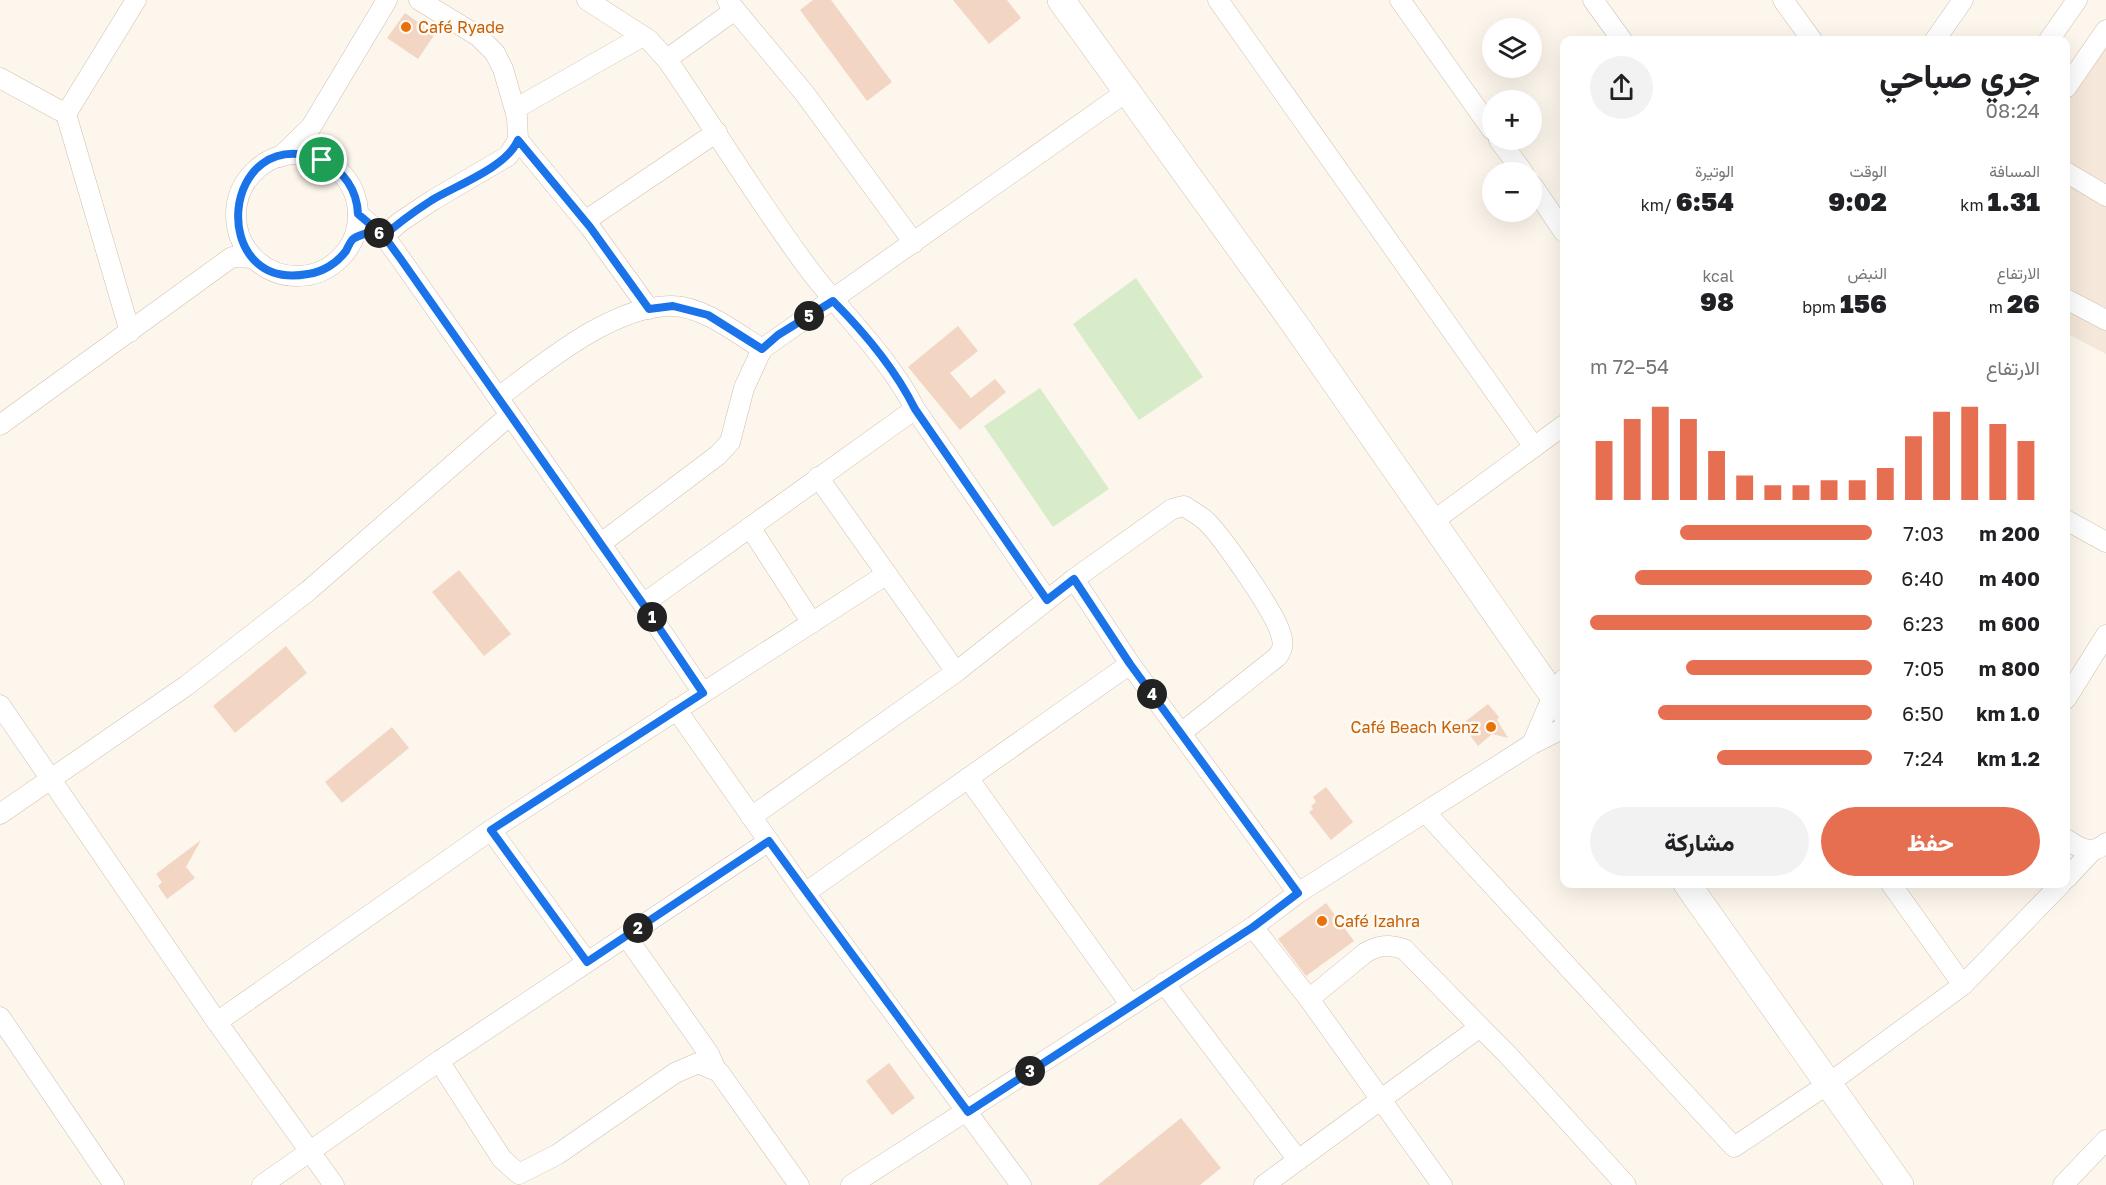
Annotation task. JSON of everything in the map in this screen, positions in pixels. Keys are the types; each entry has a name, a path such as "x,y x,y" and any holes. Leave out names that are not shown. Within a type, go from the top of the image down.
{"street":[{"path":"66,114 136,0"},
{"path":"232,257 238,228 237,203 247,180 261,166 279,157 311,127 387,0"},
{"path":"419,0 488,45 503,69 514,109 518,140 585,221 649,309"},
{"path":"587,0 644,36 667,59 792,245 833,301 886,362 915,409 1047,600"},
{"path":"1061,0 1287,313 1432,522 1560,694"},
{"path":"1218,0 1534,447"},
{"path":"1400,0 1482,116"},
{"path":"1593,0 1619,36"},
{"path":"1783,0 1809,36"},
{"path":"1938,36 1963,0"},
{"path":"2052,36 2077,0"},
{"path":"667,59 731,5 805,94 914,243"},
{"path":"2070,82 2106,30"},
{"path":"514,109 644,36"},
{"path":"0,78 66,114 130,332"},
{"path":"600,544 718,455 729,442 744,388 762,349 778,335 833,301 1126,92"},
{"path":"311,127 316,158"},
{"path":"585,221 717,132"},
{"path":"352,240 379,233 400,222 508,156 518,140"},
{"path":"238,228 243,244 254,258 267,268 283,274 310,274 335,262 352,240 358,214 355,196 346,180 333,166 316,158 301,154 279,157"},
{"path":"2070,174 2106,196"},
{"path":"1542,200 1560,226"},
{"path":"358,214 379,233 499,397 703,693"},
{"path":"0,425 232,257 254,258"},
{"path":"2070,301 2106,320"},
{"path":"499,397 568,345 629,315 649,309 673,306 708,315 762,349"},
{"path":"643,604 915,409"},
{"path":"0,814 186,686 308,591 510,415"},
{"path":"1432,522 1560,428"},
{"path":"819,477 956,672"},
{"path":"751,817 956,672 1074,579 1172,508 1184,506 1208,523 1239,564 1281,633 1282,651 1181,733"},
{"path":"2070,522 2106,542"},
{"path":"750,526 812,623"},
{"path":"217,1022 491,830 676,708 703,693 887,574"},
{"path":"1074,579 1130,664 1298,893"},
{"path":"2070,693 2106,635"},
{"path":"805,893 1130,664"},
{"path":"1532,744 1560,697"},
{"path":"0,705 52,777 217,1022 334,1185"},
{"path":"676,708 805,893 1021,1185"},
{"path":"851,1185 1253,927 1298,893 1532,744 1560,730"},
{"path":"968,778 1130,1004"},
{"path":"1425,812 1734,1147 1828,1084 1963,985 2057,888"},
{"path":"491,830 587,962"},
{"path":"262,1185 439,1061 769,841"},
{"path":"2070,842 2082,850 2100,847"},
{"path":"2070,875 2100,847"},
{"path":"1690,888 1899,1185"},
{"path":"1894,888 1963,985"},
{"path":"1253,927 1309,999 1378,1100 1442,1185"},
{"path":"626,936 709,1054 716,1070 728,1083 799,1185"},
{"path":"1309,999 1365,953 1391,945 1404,949 1507,1054 1626,1185"},
{"path":"1164,983 1298,1160"},
{"path":"0,1017 114,1185"},
{"path":"1273,1182 1298,1160 1378,1100 1480,1027"},
{"path":"439,1061 502,1159 519,1174 558,1154 689,1065 698,1063 716,1070"},
{"path":"2063,1185 2106,1140"}],"shaded area":[{"path":"2106,29 2106,354 2070,335 2070,91"}],"green space":[{"path":"1136,278 1203,377 1139,420 1073,324"},
{"path":"1040,388 1109,489 1053,527 984,426"}],"building":[{"path":"813,0 831,0 892,82 867,101 800,10"},
{"path":"953,0 1007,0 1021,18 989,44"},
{"path":"405,13 435,34 418,59 387,38"},
{"path":"958,326 978,351 950,373 971,398 995,379 1006,392 960,430 908,367"},
{"path":"459,570 511,634 484,656 432,592"},
{"path":"286,646 307,673 235,733 213,706"},
{"path":"1488,704 1499,717 1497,720 1508,738 1492,734 1478,746 1462,724"},
{"path":"392,727 409,748 342,803 325,782"},
{"path":"1326,787 1353,822 1331,840 1309,812 1313,809 1311,806 1316,802 1313,797"},
{"path":"201,840 186,867 195,878 167,899 158,886 162,882 156,874"},
{"path":"1326,903 1354,941 1306,976 1278,939"},
{"path":"889,1063 915,1098 892,1115 866,1081"},
{"path":"1181,1118 1221,1168 1200,1185 1098,1185"}],"place":[{"name":"Café Ryade","path":"406,27"},
{"name":"Café Beach Kenz","path":"1491,727"},
{"name":"Café Izahra","path":"1322,921"}],"route":[{"path":"322,160 301,154 279,157 257,169 242,189 237,203 236,218 241,239 254,258 272,271 294,276 316,273 326,268 347,250 352,240 374,231 384,236 400,222 433,200 508,156 518,140 590,227 649,309 673,306 708,315 762,349 778,335 833,301 851,319 898,378 915,409 1047,600 1074,579 1130,664 1298,893 1253,927 1130,1004 968,1112 769,841 587,962 491,830 676,708 703,693 400,258 384,236 374,231 358,214 350,184 333,166 322,160"}]}
